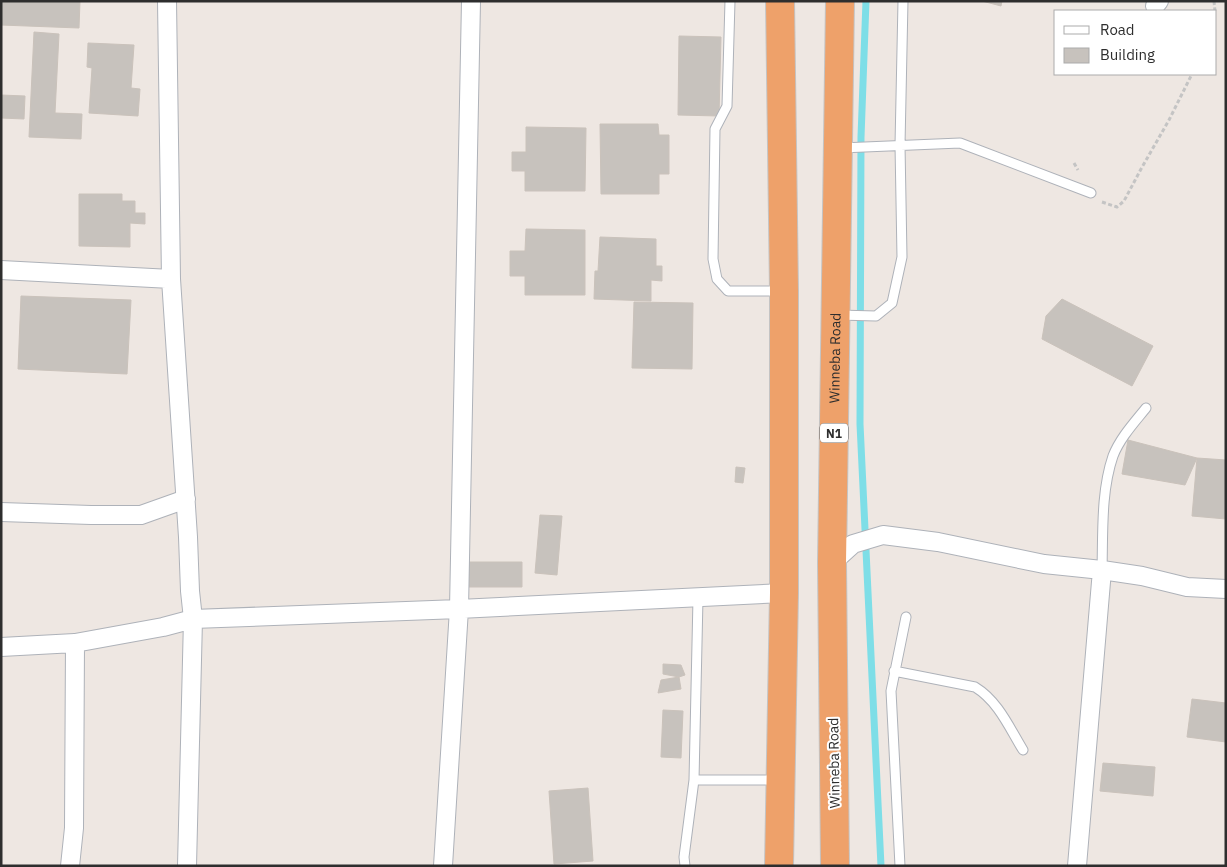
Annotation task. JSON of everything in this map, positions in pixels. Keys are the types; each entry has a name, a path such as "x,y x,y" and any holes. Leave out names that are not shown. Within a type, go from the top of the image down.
{"highway":[{"path":"779,866 784,593 784,291 780,1"},
{"name":"Winneba Road","path":"835,866 832,563 840,1"}],"street":[{"path":"167,1 171,279 193,619 187,866"},
{"path":"444,866 459,609 471,1"},
{"path":"1,270 171,279"},
{"path":"1,512 141,515 186,499"},
{"path":"832,563 854,544 883,535 938,542 1044,564 1142,576 1187,587 1226,589"},
{"path":"1077,866 1102,570"},
{"path":"1,647 75,643 163,627 193,619 459,609 784,593"},
{"path":"70,866 74,828 75,643"}],"lane":[{"path":"730,1 727,106 715,129 713,259 717,279 728,291 784,291"},
{"path":"836,314 876,316 892,303 902,257 900,145 903,1"},
{"path":"838,148 960,143 1091,193"},
{"path":"1102,570 1105,488 1114,455 1125,433 1146,408"},
{"path":"685,866 684,857 694,780 698,598"},
{"path":"900,866 891,691 906,617"},
{"path":"894,671 975,687 986,693 995,703 1023,750"},
{"path":"694,780 781,780"}],"path":[{"path":"1074,163 1091,193 1104,204 1117,207 1124,201 1192,75"}],"building":[{"path":"1,1 80,1 79,28 1,25"},
{"path":"982,1 1002,1 1001,6"},
{"path":"34,32 59,34 55,113 82,114 81,139 29,137"},
{"path":"679,36 721,37 719,116 678,115"},
{"path":"88,43 134,45 131,88 140,89 138,116 89,113 92,68 87,67"},
{"path":"1,95 25,96 24,119 1,118"},
{"path":"600,124 658,124 659,135 669,135 669,174 659,174 659,194 601,194"},
{"path":"526,127 586,128 585,191 525,191 525,171 512,171 512,152 526,152"},
{"path":"79,194 122,194 122,201 135,201 135,213 145,213 145,224 130,223 130,247 79,246"},
{"path":"526,229 585,230 585,295 525,295 525,276 510,276 510,251 525,251"},
{"path":"600,237 656,239 656,266 662,266 662,281 651,280 651,301 594,299 595,271 598,271"},
{"path":"21,296 131,300 127,374 18,369"},
{"path":"1062,299 1153,346 1132,386 1042,339 1046,316"},
{"path":"634,302 693,303 692,369 632,368"},
{"path":"1128,440 1197,458 1185,485 1122,474"},
{"path":"1197,458 1226,460 1226,519 1192,516"},
{"path":"736,467 745,468 743,483 735,482"},
{"path":"540,515 562,516 557,575 535,573"},
{"path":"469,562 522,562 522,587 469,587"},
{"path":"663,664 681,665 685,675 679,677 663,674"},
{"path":"679,677 681,689 658,693 661,680"},
{"path":"1192,699 1226,703 1226,742 1187,737"},
{"path":"663,710 683,711 681,758 661,757"},
{"path":"1103,763 1155,767 1153,796 1100,791"},
{"path":"588,788 593,861 554,864 549,791"}],"waterway":[{"path":"866,1 861,137 860,424 881,866"}]}
